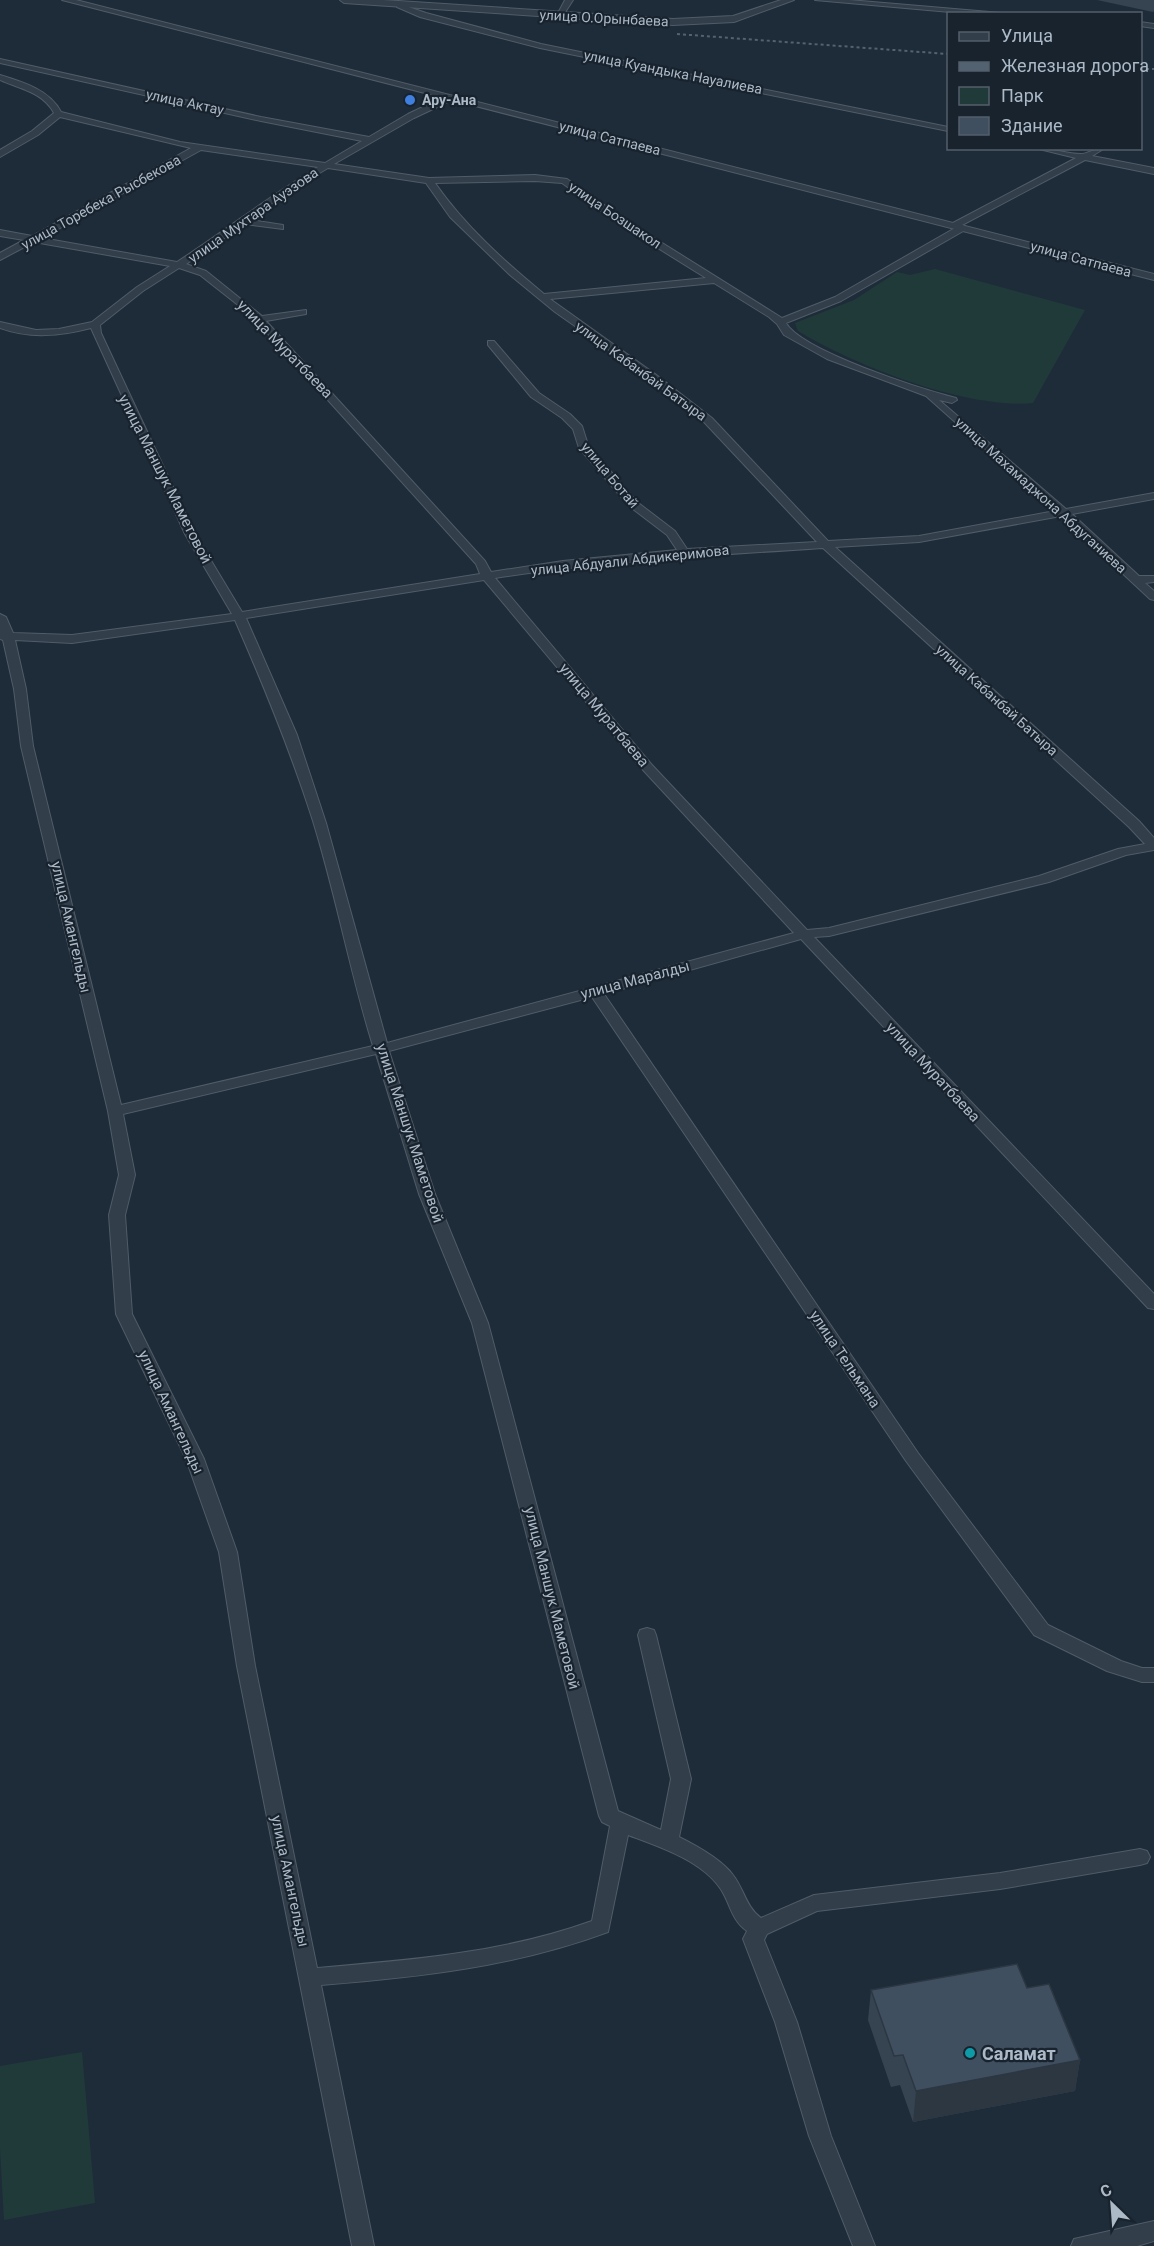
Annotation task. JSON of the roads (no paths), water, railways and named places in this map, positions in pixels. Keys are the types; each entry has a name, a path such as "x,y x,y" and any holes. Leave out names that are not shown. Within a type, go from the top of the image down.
{"street":[{"name":"улица Сатпаева","path":"66,0 82,1 449,98 1154,277"},
{"name":"улица О.Орынбаева","path":"344,0 702,22 742,17 790,0"},
{"path":"559,15 569,0"},
{"path":"819,0 983,12"},
{"name":"улица Куандыка Науалиева","path":"404,2 432,18 540,46 947,129"},
{"name":"улица Актау","path":"2,64 370,140"},
{"path":"0,77 35,89 56,109 58,114"},
{"name":"улица Мухтара Ауэзова","path":"95,324 140,289 180,265 278,194 370,140 449,98"},
{"path":"58,114 149,138 429,180"},
{"path":"0,154 35,133 58,114"},
{"name":"улица Торебека Рысбекова","path":"0,257 201,146"},
{"path":"1048,150 1154,171"},
{"path":"781,322 838,299 958,227 1098,150"},
{"name":"улица Бозшакол","path":"429,180 535,178 564,181 624,224 781,322 787,333 830,357 926,393"},
{"name":"улица Кабанбай Батыра","path":"429,180 453,215 543,297 591,335 652,376 708,420 825,544 1134,824 1154,846"},
{"path":"243,221 280,227"},
{"name":"улица Муратбаева","path":"0,233 180,265 203,273 260,319 481,563 487,576 648,768 958,1100 1146,1285 1154,1304"},
{"path":"543,297 713,280"},
{"path":"260,319 303,312"},
{"path":"0,325 12,330 40,333 95,324"},
{"name":"улица Маншук Маметовой","path":"95,324 96,333 113,372 173,493 190,534 239,616 291,735 317,812 366,1000 427,1194 480,1323 597,1777 609,1816 620,1823"},
{"name":"улица Ботай","path":"491,343 535,395 567,416 578,428 583,446 633,504 671,533 684,553"},
{"path":"926,393 952,400"},
{"name":"улица Махамаджона Абдуганиева","path":"926,393 1064,513 1154,597"},
{"name":"улица Абдуали Абдикеримова","path":"4,636 72,639 239,616 563,564 684,553 919,539 1154,496"},
{"path":"1136,580 1154,579"},
{"name":"улица Амангельды","path":"0,617 20,689 27,746 45,813 115,1112 127,1175 117,1215 124,1314 195,1459 228,1552 246,1666 363,2246"},
{"name":"улица Маралды","path":"115,1112 190,1096 382,1047 805,934 829,932 1003,890 1124,852 1154,846"},
{"name":"улица Тельмана","path":"595,991 912,1457 1041,1630 1114,1666 1148,1675"},
{"path":"647,1635 681,1779 668,1842"},
{"path":"309,1977 429,1967 505,1954 564,1942 601,1926 620,1823 635,1832 668,1842 692,1854 723,1877 746,1921 760,1928"},
{"path":"864,2246 820,2136 786,2022 753,1939 760,1928 814,1903 1000,1881 1140,1857"},
{"path":"1082,2246 1117,2243 1154,2231"}],"railway":[{"path":"677,34 947,54"},
{"path":"1142,69 1154,69"}],"place":[{"name":"Ару-Ана","path":"410,100"},
{"name":"Саламат","path":"970,2053"}]}
